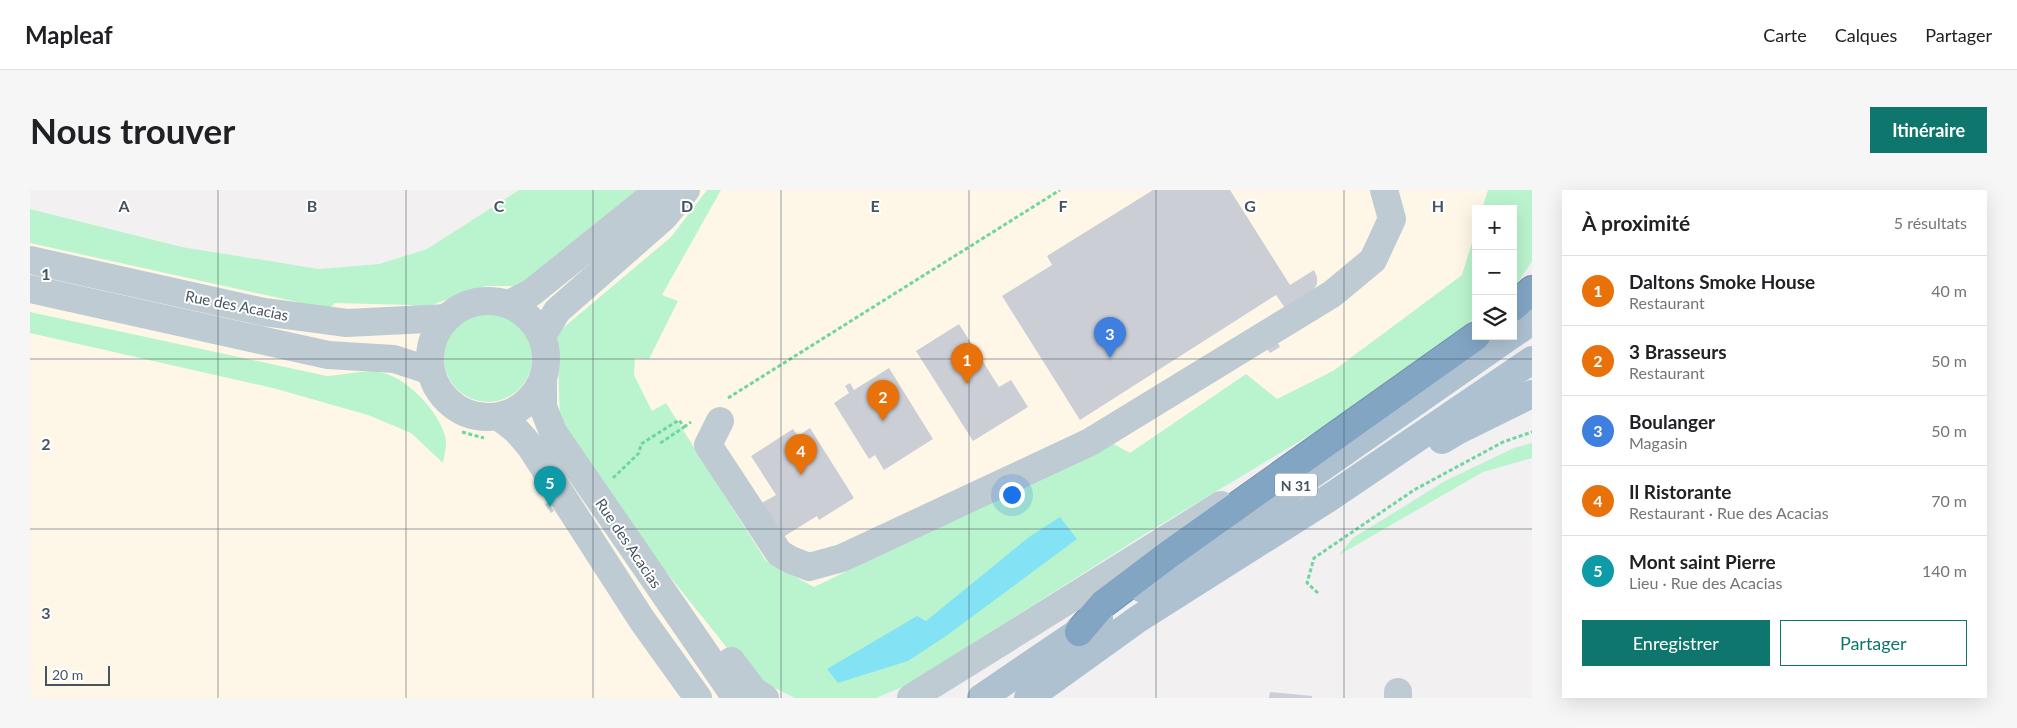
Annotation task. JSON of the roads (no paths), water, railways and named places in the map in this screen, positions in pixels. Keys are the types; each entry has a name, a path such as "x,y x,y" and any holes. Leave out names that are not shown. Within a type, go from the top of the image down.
{"highway":[{"path":"1517,304 1532,290"},
{"path":"1079,632 1103,604 1168,555 1472,339"}],"main road":[{"name":"N 31","path":"1517,332 1532,321"},
{"name":"N 31","path":"981,698 1268,505 1505,340"},
{"name":"N 31","path":"1028,698 1138,619 1332,496 1532,360"},
{"path":"1332,496 1382,476 1457,431 1532,394"}],"street":[{"path":"509,304 531,293 648,200 654,190"},
{"path":"542,336 557,311 664,217 686,190"},
{"path":"714,413 708,445 779,553 790,560 809,567 842,558 1090,442 1332,294 1373,260 1392,219 1384,190"},
{"name":"Rue des Acacias","path":"30,260 264,312 347,323 447,318"},
{"name":"Rue des Acacias","path":"30,290 328,355 394,358 431,371"},
{"path":"487,301 509,304 529,317 542,336 547,358 543,381 536,394 513,412 499,417 482,417 465,413 449,403 438,388 431,371 430,352 436,334 447,318 465,305 487,301"},
{"name":"Rue des Acacias","path":"543,381 543,407 553,432 736,698"},
{"name":"Rue des Acacias","path":"499,417 516,430 530,446 642,620 698,698"},
{"path":"911,698 1201,516 1239,495 1266,487"},
{"path":"663,593 706,629 754,691 765,698"}],"water":[{"path":"1060,517 1077,539 946,636 908,661 838,683 827,669 917,616 926,621 1029,537"}],"place":[{"name":"Boulanger","path":"1110,358"},
{"name":"Daltons Smoke House","path":"967,384"},
{"name":"3 Brasseurs","path":"883,421"},
{"name":"Il Ristorante","path":"801,475"},
{"name":"Mont saint Pierre","path":"550,507"}]}
